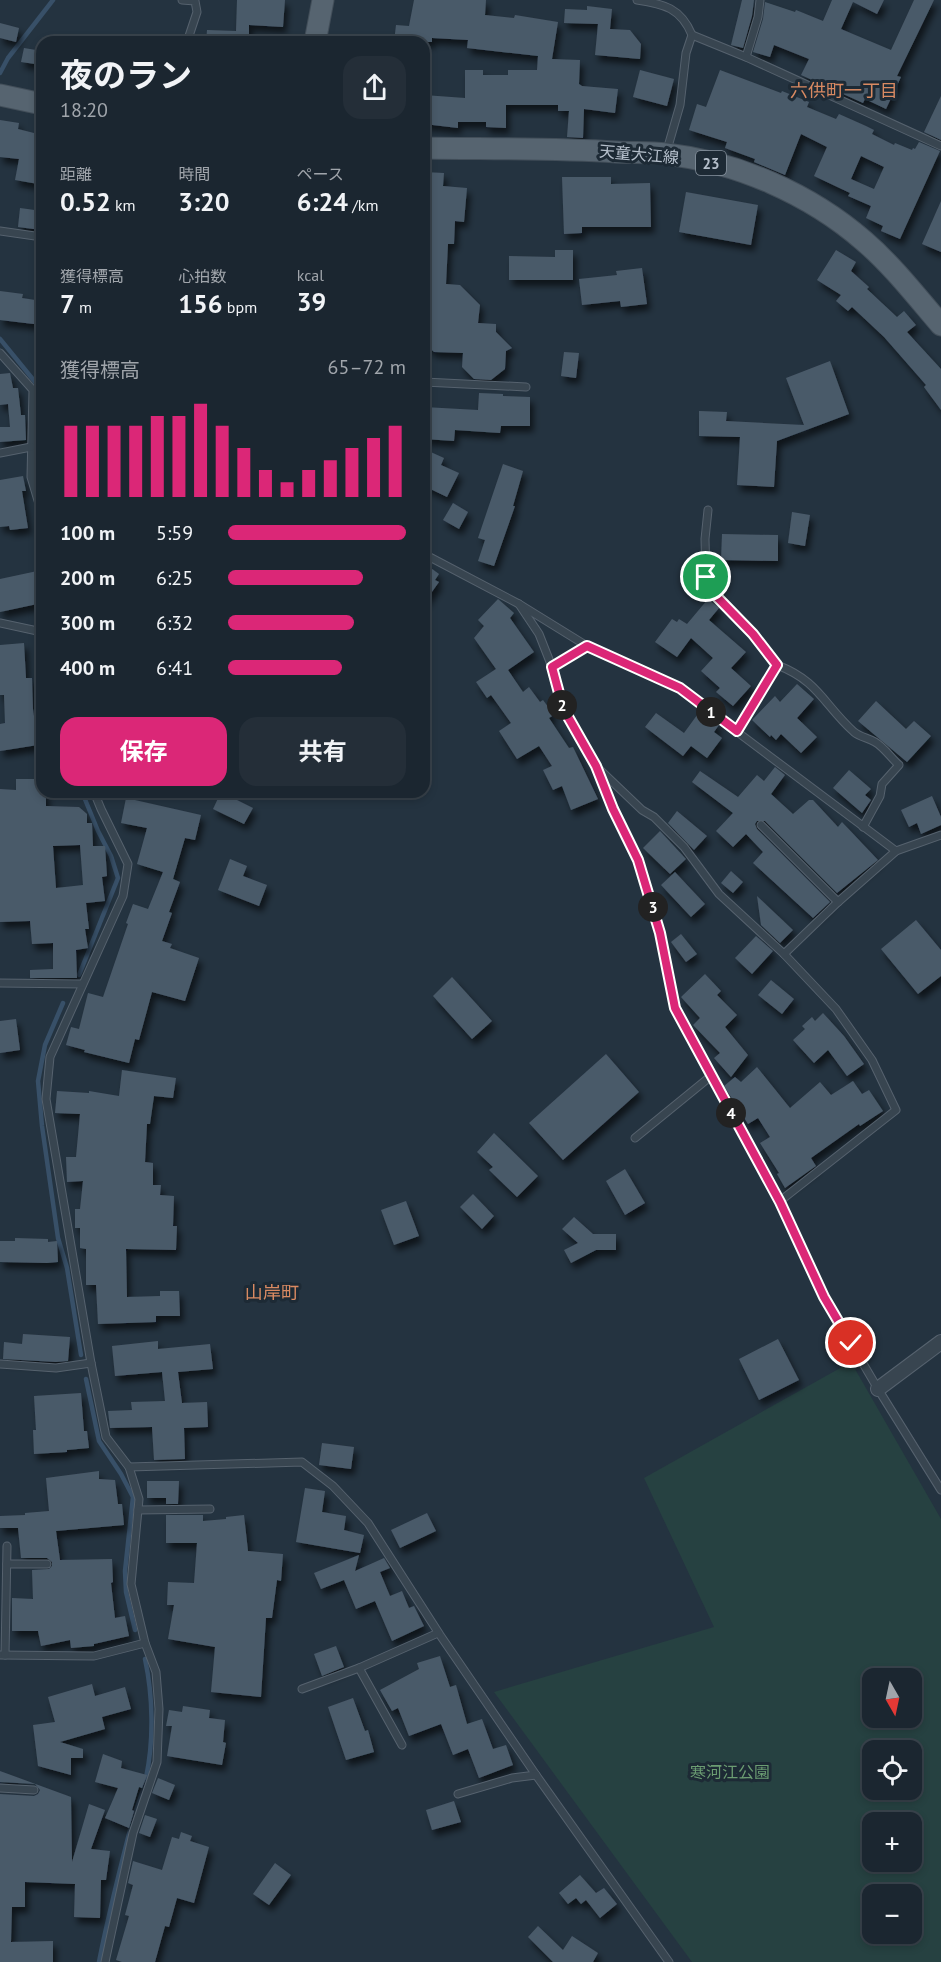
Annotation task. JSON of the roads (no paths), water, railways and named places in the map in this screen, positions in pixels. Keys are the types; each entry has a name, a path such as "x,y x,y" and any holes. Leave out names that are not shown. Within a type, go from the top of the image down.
{"main road":[{"path":"316,36 323,0"},
{"path":"0,95 36,103"},
{"name":"天童大江線","path":"430,148 586,150 666,154 721,166 796,195 839,222 892,267 941,325"}],"street":[{"path":"878,1389 941,1342"}],"lane":[{"path":"182,0 195,1 197,12 189,36"},
{"path":"637,0 677,11 692,35 686,53 680,105 666,154"},
{"path":"746,57 758,17 760,0"},
{"path":"692,35 746,57 941,146"},
{"path":"0,231 36,236"},
{"path":"0,353 33,390 34,426 31,477 36,494"},
{"path":"430,382 526,387"},
{"path":"0,453 31,447"},
{"path":"708,510 705,539 706,577 717,597 753,634 777,665 806,679 823,695 836,715 856,735 876,743 898,765 882,784 880,796 863,827"},
{"path":"430,557 519,604 587,646 680,688 896,851"},
{"path":"519,604 539,634 552,667 563,708 596,766 613,809 638,860 650,894 675,1008 780,1202 824,1297 941,1490"},
{"path":"0,623 36,631"},
{"path":"552,667 587,646"},
{"path":"737,731 777,665"},
{"path":"596,766 684,847 719,894 784,954 836,1009 872,1060 896,1110 780,1202"},
{"path":"96,798 128,864 123,896 50,1057 46,1099 91,1363 106,1437 129,1467 139,1499 131,1584 145,1643 156,1672 160,1735 157,1762 133,1833 105,1962"},
{"path":"762,825 838,902"},
{"path":"784,954 896,851 941,835"},
{"path":"0,983 82,984"},
{"path":"635,1138 711,1076"},
{"path":"0,1364 56,1368 91,1363"},
{"path":"129,1467 302,1462 333,1486 368,1523 438,1633 669,1962"},
{"path":"138,1510 210,1509"},
{"path":"7,1545 3,1655 94,1656 145,1643"},
{"path":"7,1564 46,1564"},
{"path":"302,1689 359,1668 438,1633"},
{"path":"359,1668 402,1745"},
{"path":"458,1794 512,1778 536,1775"},
{"path":"0,1788 34,1790"}],"waterway":[{"path":"0,73 8,58 53,0"},
{"path":"0,339 36,383"},
{"path":"79,975 118,878 111,856 84,798"},
{"path":"63,1003 45,1045 38,1081 58,1238 67,1268 81,1355"},
{"path":"86,1379 99,1441 133,1497 125,1571 126,1592 135,1630"},
{"path":"99,1962 132,1822 145,1784 149,1763 150,1688 145,1659"}],"district":[{"name":"六供町一丁目","path":"844,90"},
{"name":"山岸町","path":"272,1292"}],"park label":[{"name":"寒河江公園","path":"730,1772"}]}
